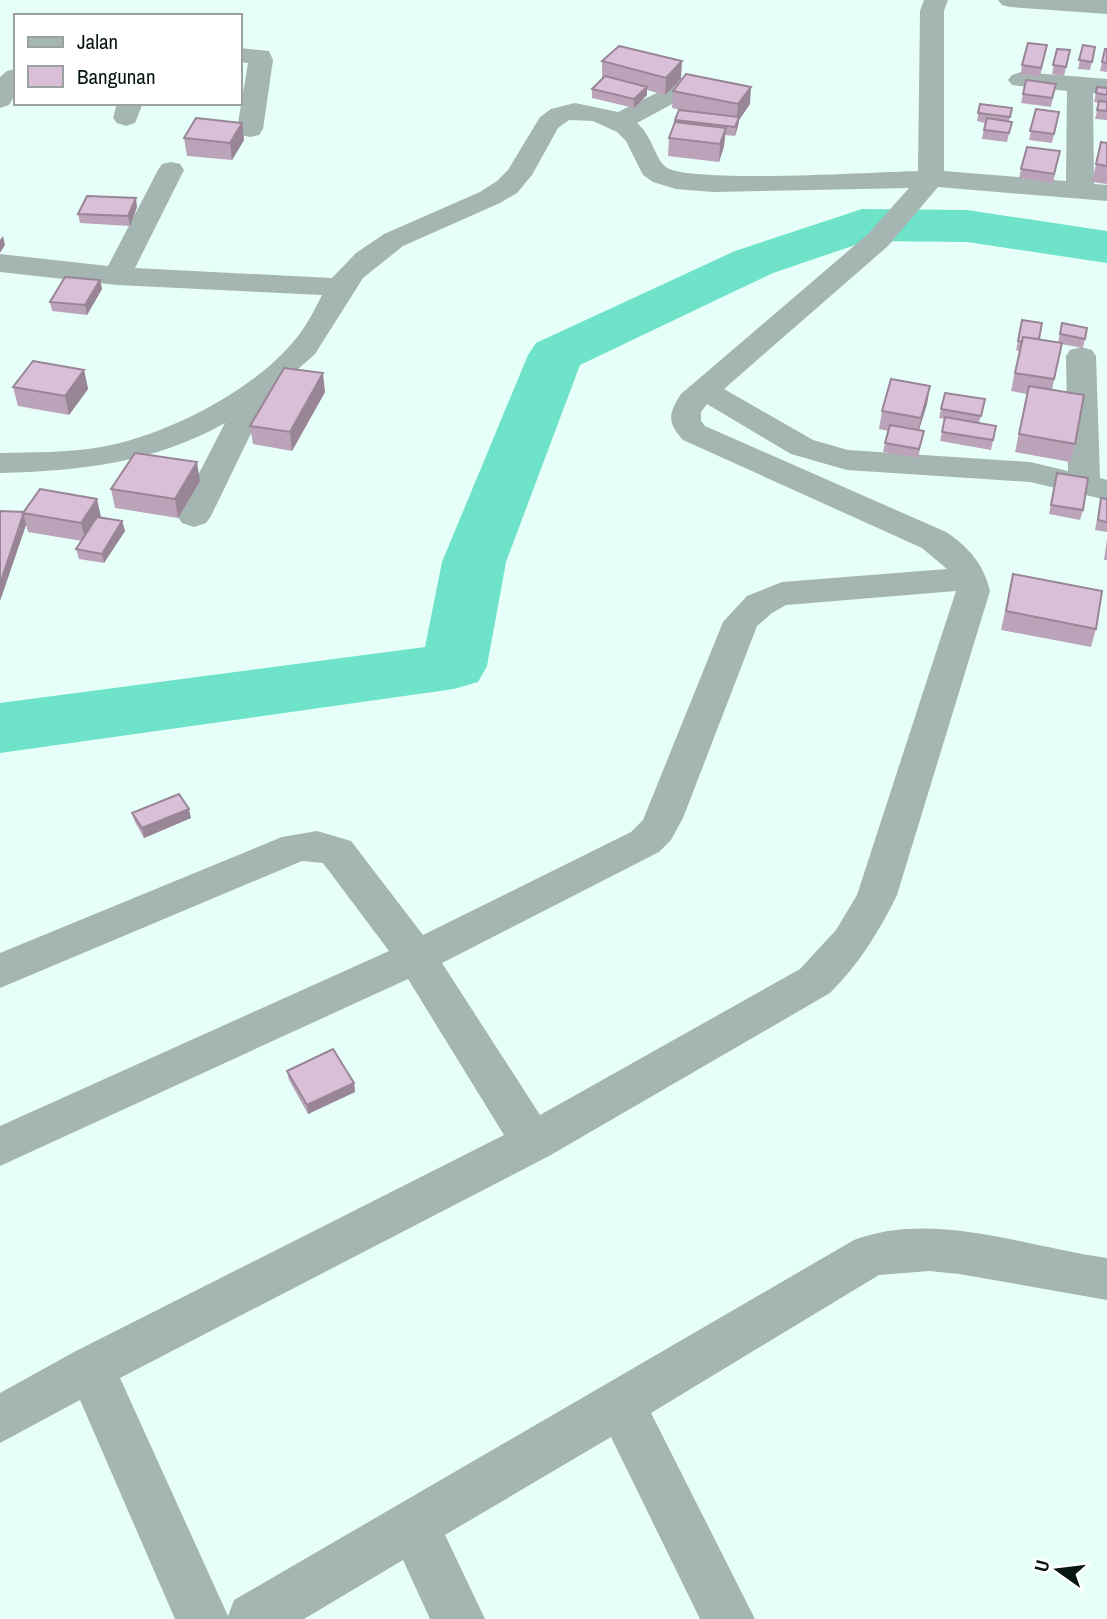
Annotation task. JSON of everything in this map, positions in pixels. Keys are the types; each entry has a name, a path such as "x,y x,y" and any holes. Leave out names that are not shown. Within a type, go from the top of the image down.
{"street":[{"path":"908,74 911,9 915,0"},
{"path":"0,1419 92,1368 533,1142 815,981 844,953 877,895 972,591 971,578 953,553 934,540 694,433 685,423 685,412 692,401 905,195 932,11 936,0"},
{"path":"1010,0 1107,7"},
{"path":"242,55 260,56 261,60 250,130"},
{"path":"0,100 6,85 14,78"},
{"path":"1021,80 1107,87"},
{"path":"619,122 691,84"},
{"path":"0,463 104,457 159,441 204,421 257,389 299,354 321,326 340,287 356,266 385,243 504,190 520,173 548,120 554,116 587,112 619,122 638,139 648,163 655,172 679,181 905,195 1094,192 1080,85"},
{"path":"117,276 171,170"},
{"path":"0,263 117,276 340,287"},
{"path":"704,390 802,447 847,460 1030,472 1096,487 1081,356"},
{"path":"194,516 257,389"},
{"path":"0,1147 416,957 632,851 651,836 664,818 741,622 764,600 782,594 971,578"},
{"path":"0,971 296,847 311,844 326,846 337,852 416,957 533,1142"},
{"path":"253,1619 870,1255 898,1248 951,1251 1107,1279"},
{"path":"92,1368 202,1619"},
{"path":"621,1404 728,1619"},
{"path":"414,1526 458,1619"}],"building":[{"path":"1028,43 1047,45 1041,68 1022,65"},
{"path":"1083,45 1095,47 1092,62 1079,60"},
{"path":"619,46 682,61 666,78 602,61"},
{"path":"1057,49 1070,50 1066,67 1053,65"},
{"path":"1107,49 1107,63 1102,62"},
{"path":"686,74 751,87 738,104 673,91"},
{"path":"605,76 647,87 634,99 592,89"},
{"path":"1026,80 1056,84 1052,98 1023,94"},
{"path":"1097,87 1107,88 1107,95 1096,93"},
{"path":"1099,101 1107,102 1107,111 1097,110"},
{"path":"980,104 1012,108 1010,117 978,113"},
{"path":"1036,109 1059,112 1054,134 1030,131"},
{"path":"679,110 739,117 735,127 675,120"},
{"path":"196,118 242,123 230,143 184,138"},
{"path":"987,118 1012,122 1009,133 984,130"},
{"path":"675,122 726,128 720,144 669,138"},
{"path":"1101,142 1107,143 1107,166 1096,164"},
{"path":"1027,147 1060,151 1054,174 1021,169"},
{"path":"87,196 136,198 128,216 78,214"},
{"path":"65,277 100,280 85,305 50,302"},
{"path":"1022,320 1042,323 1039,339 1023,337 1022,342 1018,341"},
{"path":"1062,323 1087,328 1085,339 1060,334"},
{"path":"1023,337 1062,343 1054,379 1015,373"},
{"path":"33,361 84,370 65,396 13,387"},
{"path":"284,368 323,373 290,432 250,426"},
{"path":"891,379 930,386 921,418 882,411"},
{"path":"1029,386 1084,395 1075,444 1019,434"},
{"path":"945,393 985,399 981,416 941,409"},
{"path":"945,417 996,426 993,440 942,432"},
{"path":"890,425 924,431 919,449 885,443"},
{"path":"135,453 197,462 175,499 111,489"},
{"path":"1057,473 1088,478 1083,510 1051,505"},
{"path":"40,489 97,499 81,523 23,513"},
{"path":"1101,498 1107,499 1107,522 1098,520"},
{"path":"0,511 24,512 0,584"},
{"path":"97,517 122,521 102,554 76,549"},
{"path":"1013,574 1102,591 1096,629 1006,611"},
{"path":"179,794 189,809 142,828 132,813"},
{"path":"333,1049 354,1083 307,1105 287,1071"}],"waterway":[{"path":"0,728 454,666 474,562 556,355 754,262 862,225 967,226 1107,247"}]}
